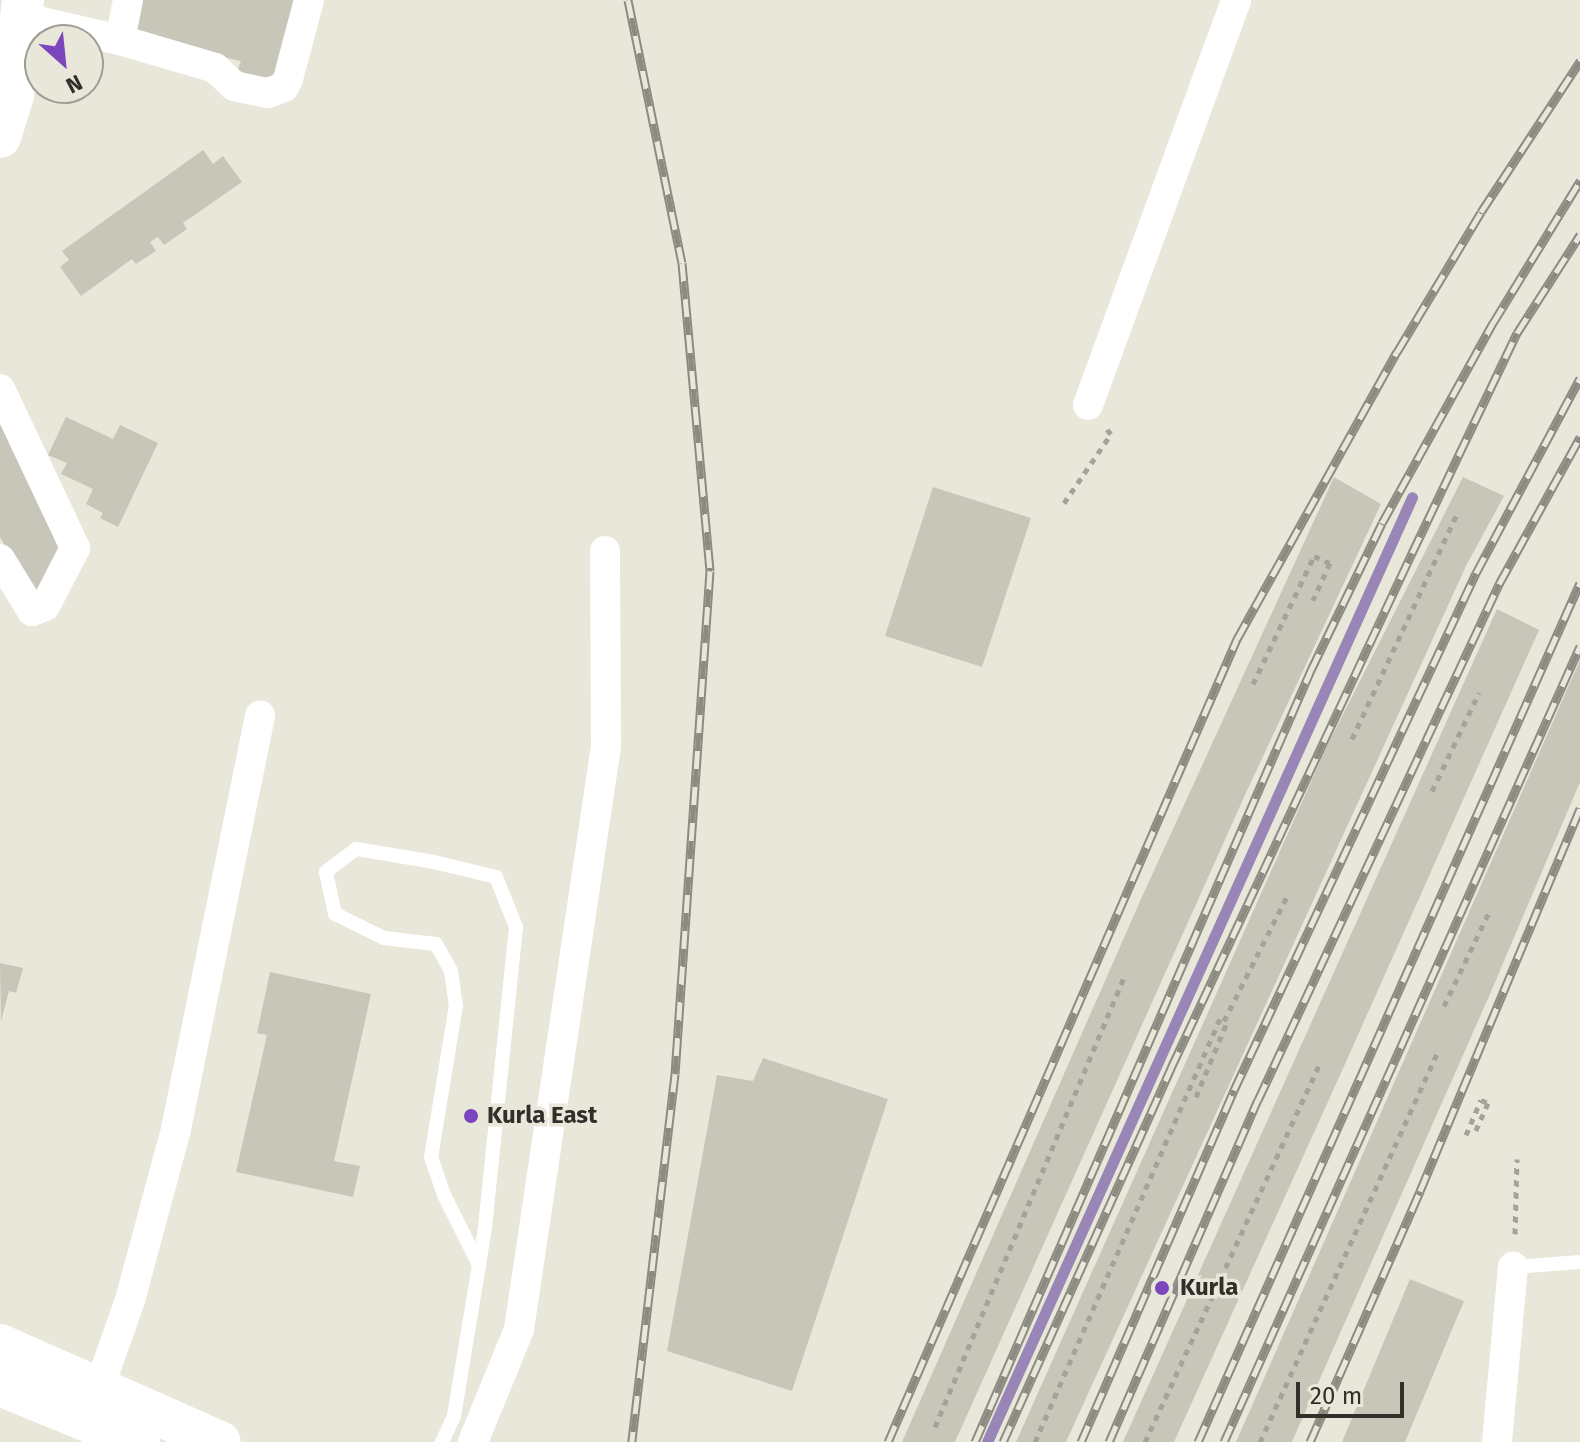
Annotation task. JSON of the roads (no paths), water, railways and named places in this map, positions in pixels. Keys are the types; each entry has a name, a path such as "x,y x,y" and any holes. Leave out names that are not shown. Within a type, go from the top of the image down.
{"main road":[{"path":"0,137 13,95 22,9"},
{"path":"0,1345 93,1405 139,1442"},
{"path":"0,1385 93,1405 220,1442"}],"street":[{"path":"120,40 128,0"},
{"path":"22,9 215,68 234,86 276,93 288,79 309,0"},
{"path":"1088,405 1236,0"},
{"path":"0,389 75,548 45,606 32,611 0,559"},
{"path":"473,1442 519,1329 606,746 605,551"},
{"path":"93,1405 130,1300 176,1129 260,715"},
{"path":"1497,1442 1514,1252"}],"lane":[{"path":"442,1442 454,1416 479,1265 516,927 496,877 434,862 356,849 326,872 335,914 384,938 436,944 451,971 456,1005 431,1157 444,1195 479,1265"},
{"path":"1514,1252 1580,1262"}],"waterway":[{"path":"987,1442 1412,497"}],"railway":[{"path":"628,0 682,263 710,571 675,1074 632,1442"},
{"path":"888,1442 1237,639 1397,352 1481,212 1580,61"},
{"path":"975,1442 1311,670 1382,523 1493,323 1580,181"},
{"path":"1003,1442 1171,1068 1517,333 1580,235"},
{"path":"1081,1442 1234,1090 1476,573 1580,378"},
{"path":"1109,1442 1258,1100 1499,584 1580,437"},
{"path":"1198,1442 1580,583"},
{"path":"1224,1442 1580,646"},
{"path":"1310,1442 1420,1191 1580,808"}],"place":[{"name":"Kurla East","path":"471,1116"},
{"name":"Kurla","path":"1162,1288"}]}
